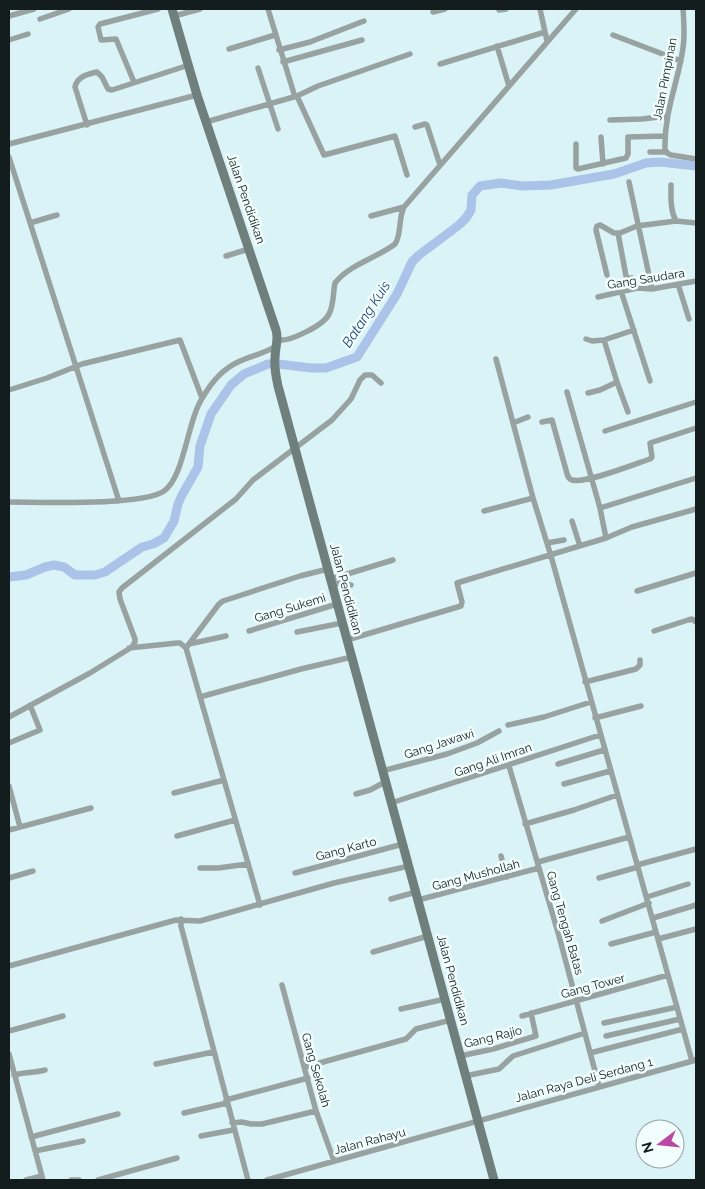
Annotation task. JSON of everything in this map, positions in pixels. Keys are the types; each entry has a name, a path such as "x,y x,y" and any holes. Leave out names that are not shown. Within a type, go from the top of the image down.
{"main road":[{"name":"Jalan Pendidikan","path":"173,13 197,95 276,330 275,370 328,570 334,581 342,623 494,1180"}],"street":[{"path":"9,16 34,9"},
{"path":"40,19 69,9"},
{"path":"134,82 116,40 101,40 98,27 100,24 158,9"},
{"path":"173,13 200,9"},
{"path":"268,9 279,50 296,97 324,155 395,136 407,176"},
{"path":"433,12 445,9"},
{"path":"540,9 547,41"},
{"path":"9,502 119,501 140,499 158,494 170,486 180,464 189,429 202,398 217,379 228,368 277,343 292,338 326,318 330,312 335,283 346,272 395,244 399,238 400,215 404,207 576,9"},
{"name":"Jalan Pimpinan","path":"666,152 667,116 681,60 684,34 683,9"},
{"path":"279,50 310,42 364,21"},
{"path":"440,64 545,32"},
{"path":"9,40 28,34"},
{"path":"229,49 275,35"},
{"path":"613,36 681,60"},
{"path":"283,62 362,40"},
{"path":"497,46 509,86"},
{"path":"206,122 296,97 318,86 410,54"},
{"path":"87,125 75,87 81,78 97,72 108,89 112,90 189,65"},
{"path":"258,68 268,104 278,129"},
{"path":"9,144 197,95"},
{"path":"610,120 667,116"},
{"path":"415,127 427,125 440,165"},
{"path":"576,144 576,169 626,157 628,137 666,136"},
{"path":"601,137 603,164"},
{"path":"650,152 666,152 674,156 696,159"},
{"path":"9,157 119,501"},
{"path":"9,180 15,178"},
{"path":"629,182 652,289"},
{"path":"670,185 672,210 676,221"},
{"path":"371,216 404,207"},
{"path":"30,222 56,214"},
{"path":"607,275 596,228 600,225 618,233 638,226 676,221 696,223"},
{"path":"618,233 626,276 627,278 632,278"},
{"path":"226,256 250,249"},
{"name":"Gang Saudara","path":"598,297 637,288 652,289 696,281"},
{"path":"678,284 688,319"},
{"path":"621,291 650,381"},
{"path":"586,339 592,341 604,340 634,330"},
{"path":"9,390 77,366 180,340 202,398"},
{"path":"604,340 628,412"},
{"path":"496,359 604,750 649,903 680,1019 694,1060"},
{"path":"9,717 90,673 130,648 134,644 135,639 120,599 119,592 122,588 236,499 253,480 296,449 337,415 365,375 372,375 381,383"},
{"path":"588,393 617,382"},
{"path":"567,392 600,508 606,538"},
{"path":"605,431 696,402"},
{"path":"514,423 528,416"},
{"path":"542,422 552,420 569,478 574,480 592,479 650,459 652,457 650,443 696,428"},
{"path":"600,508 696,478"},
{"path":"484,511 533,498"},
{"path":"347,640 461,606 462,602 457,583 551,556 606,538 632,527 696,509"},
{"path":"572,521 580,546"},
{"path":"547,544 564,540"},
{"path":"334,581 392,560"},
{"path":"185,645 223,601 300,576 328,570"},
{"path":"638,591 696,573"},
{"path":"334,581 351,585"},
{"name":"Gang Sukemi","path":"249,632 337,604"},
{"path":"654,631 692,619 696,622"},
{"path":"297,632 342,623"},
{"path":"130,648 185,645 226,636"},
{"path":"185,645 260,905"},
{"path":"200,697 352,657"},
{"path":"585,682 636,669 640,665 640,660"},
{"path":"508,725 544,717 591,702"},
{"path":"9,743 40,730 30,705"},
{"path":"595,718 641,706"},
{"name":"Gang Jawawi","path":"382,772 447,754 489,738 499,731"},
{"name":"Gang Ali Imran","path":"391,803 600,735"},
{"path":"558,764 604,750"},
{"name":"Gang Tengah Batas","path":"509,766 599,1086"},
{"path":"564,784 610,771"},
{"path":"174,793 224,780"},
{"path":"356,794 370,790 385,782"},
{"path":"9,786 20,827"},
{"path":"525,824 617,796"},
{"path":"9,830 91,808"},
{"path":"177,836 235,820"},
{"name":"Gang Mushollah","path":"390,899 417,896 507,877 538,865 629,837"},
{"name":"Gang Karto","path":"295,872 402,844"},
{"path":"599,878 696,849"},
{"path":"501,856 507,877"},
{"path":"200,868 248,864"},
{"path":"9,966 181,919 200,921 334,883 409,866"},
{"path":"9,878 33,871"},
{"path":"647,896 688,884"},
{"path":"602,921 649,903"},
{"path":"653,918 696,905"},
{"path":"181,919 181,926 232,1127 248,1180"},
{"path":"658,939 696,929"},
{"path":"611,944 656,932"},
{"path":"373,952 428,936"},
{"name":"Gang Tower","path":"522,1016 668,975"},
{"name":"Gang Sekolah","path":"282,984 316,1111 334,1161"},
{"path":"402,1009 445,999"},
{"path":"604,1023 677,1007"},
{"name":"Gang Rajio","path":"460,1056 493,1049 536,1036 531,1014"},
{"path":"9,1031 64,1016"},
{"path":"606,1036 680,1019"},
{"path":"305,1067 406,1039 416,1029 451,1020"},
{"path":"590,1053 683,1029"},
{"path":"466,1076 499,1069 513,1056 585,1033"},
{"path":"156,1064 214,1052"},
{"path":"9,1054 43,1178 26,1180"},
{"name":"Jalan Raya Deli Serdang 1","path":"478,1120 694,1060"},
{"path":"14,1075 23,1072 30,1074 45,1070"},
{"path":"184,1113 308,1078"},
{"path":"201,1136 245,1122 256,1124 316,1111"},
{"path":"31,1137 118,1114"},
{"name":"Jalan Rahayu","path":"267,1180 387,1148 478,1120"},
{"path":"35,1151 83,1142"},
{"path":"98,1180 177,1158"},
{"path":"71,1180 78,1180"}],"waterway":[{"name":"Batang Kuis","path":"9,577 26,575 54,565 64,567 75,575 95,575 105,572 142,547 164,538 174,521 182,495 198,467 200,446 211,414 231,385 244,374 268,364 326,368 357,357 397,294 412,262 466,218 471,210 472,195 480,186 501,183 522,186 551,185 614,174 646,163 660,162 696,166"}]}
